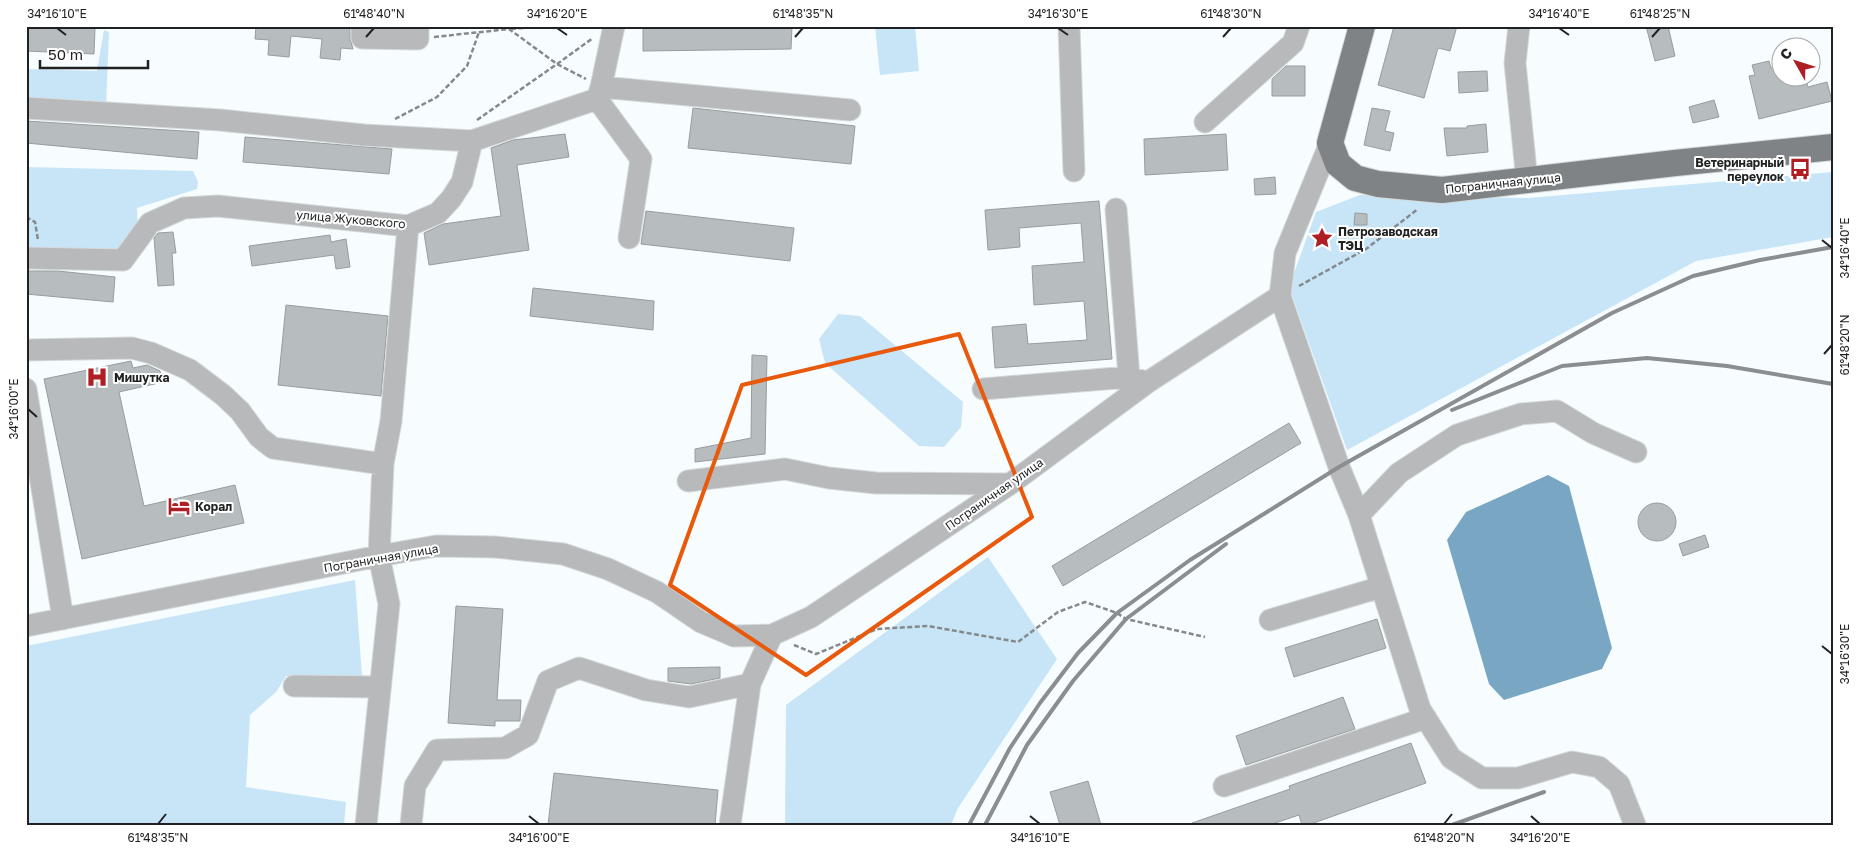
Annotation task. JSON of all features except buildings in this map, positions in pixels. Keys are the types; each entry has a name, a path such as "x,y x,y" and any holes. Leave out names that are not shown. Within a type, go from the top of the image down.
{"main road":[{"path":"1330,143 1362,26"},
{"name":"Пограничная улица","path":"1330,143 1338,164 1355,178 1378,184 1442,190 1833,147"}],"street":[{"path":"362,26 362,38 418,33"},
{"path":"614,26 599,93 641,159 629,238"},
{"path":"1069,26 1074,171"},
{"path":"1204,122 1293,43 1299,26"},
{"path":"1519,26 1514,63 1527,180"},
{"path":"26,108 220,120 364,135 471,132 599,93 850,110"},
{"name":"улица Жуковского","path":"34,259 123,260 150,223 184,208 218,206 408,226 438,213 451,199 462,182 471,132"},
{"path":"1330,143 1285,253 1280,296 1339,467 1359,515 1420,709 1451,758 1482,778 1518,778 1572,762 1600,767 1619,784 1635,825"},
{"path":"983,389 1139,380 1116,209"},
{"path":"366,825 389,604 379,556 384,464 391,421 408,226"},
{"name":"Пограничная улица","path":"26,626 436,546 495,547 563,554 608,569 657,592 700,622 734,636 772,635 811,617 1010,484 1139,380 1280,296"},
{"path":"26,350 132,348 150,353 190,370 223,395 240,411 259,437 273,448 384,464"},
{"path":"27,401 63,619"},
{"path":"1359,515 1399,473 1457,435 1521,414 1557,411 1593,433 1636,452"},
{"path":"688,481 785,469 829,478 876,483 1010,484"},
{"path":"1270,620 1381,587"},
{"path":"730,825 750,684 772,635"},
{"path":"411,825 415,786 437,750 505,748 528,735 548,680 579,668 646,690 689,697 750,684"},
{"path":"294,686 380,687"},
{"path":"1224,786 1426,718"}],"path":[{"path":"418,33 479,32 547,26"},
{"path":"509,30 599,93"},
{"path":"364,135 437,97 467,66 479,32"},
{"path":"471,132 593,37"},
{"path":"1280,296 1366,249 1419,208"},
{"path":"26,217 35,222 34,259"},
{"path":"772,635 816,654 877,629 928,626 1018,642 1058,612 1086,602 1117,613 1126,619 1205,637"}],"highlighted area":[{"path":"959,334 1032,517 806,675 670,585 742,385"}],"shaded area":[{"path":"875,26 915,26 919,71 880,75"},
{"path":"104,30 109,32 106,107 26,102 26,69 97,71"},
{"path":"26,167 193,171 198,182 197,189 137,208 135,239 128,245 116,250 84,254 26,253"},
{"path":"1833,172 1833,237 1696,261 1347,450 1289,287 1316,212 1360,195 1528,198"},
{"path":"838,314 860,316 963,402 961,427 944,447 919,446 825,363 819,339"},
{"path":"1548,475 1569,486 1612,648 1602,669 1504,700 1489,684 1447,540 1466,512"},
{"path":"988,557 1057,659 958,808 951,825 785,825 786,705"},
{"path":"355,580 362,676 286,676 276,692 250,715 246,787 346,802 344,825 26,825 26,646"}],"railway":[{"path":"969,825 1010,748 1040,703 1078,653 1117,613 1190,560 1339,467 1612,313 1693,276 1760,260 1833,247"},
{"path":"1452,410 1562,366 1647,358 1727,366 1833,384"},
{"path":"985,825 1027,745 1073,681 1126,619 1226,544"},
{"path":"1452,825 1544,792"}],"place":[{"name":"Ветеринарный переулок","path":"1800,169"},
{"name":"Петрозаводская ТЭЦ","path":"1322,238"},
{"name":"Мишутка","path":"97,377"},
{"name":"Корал","path":"179,506"}]}
